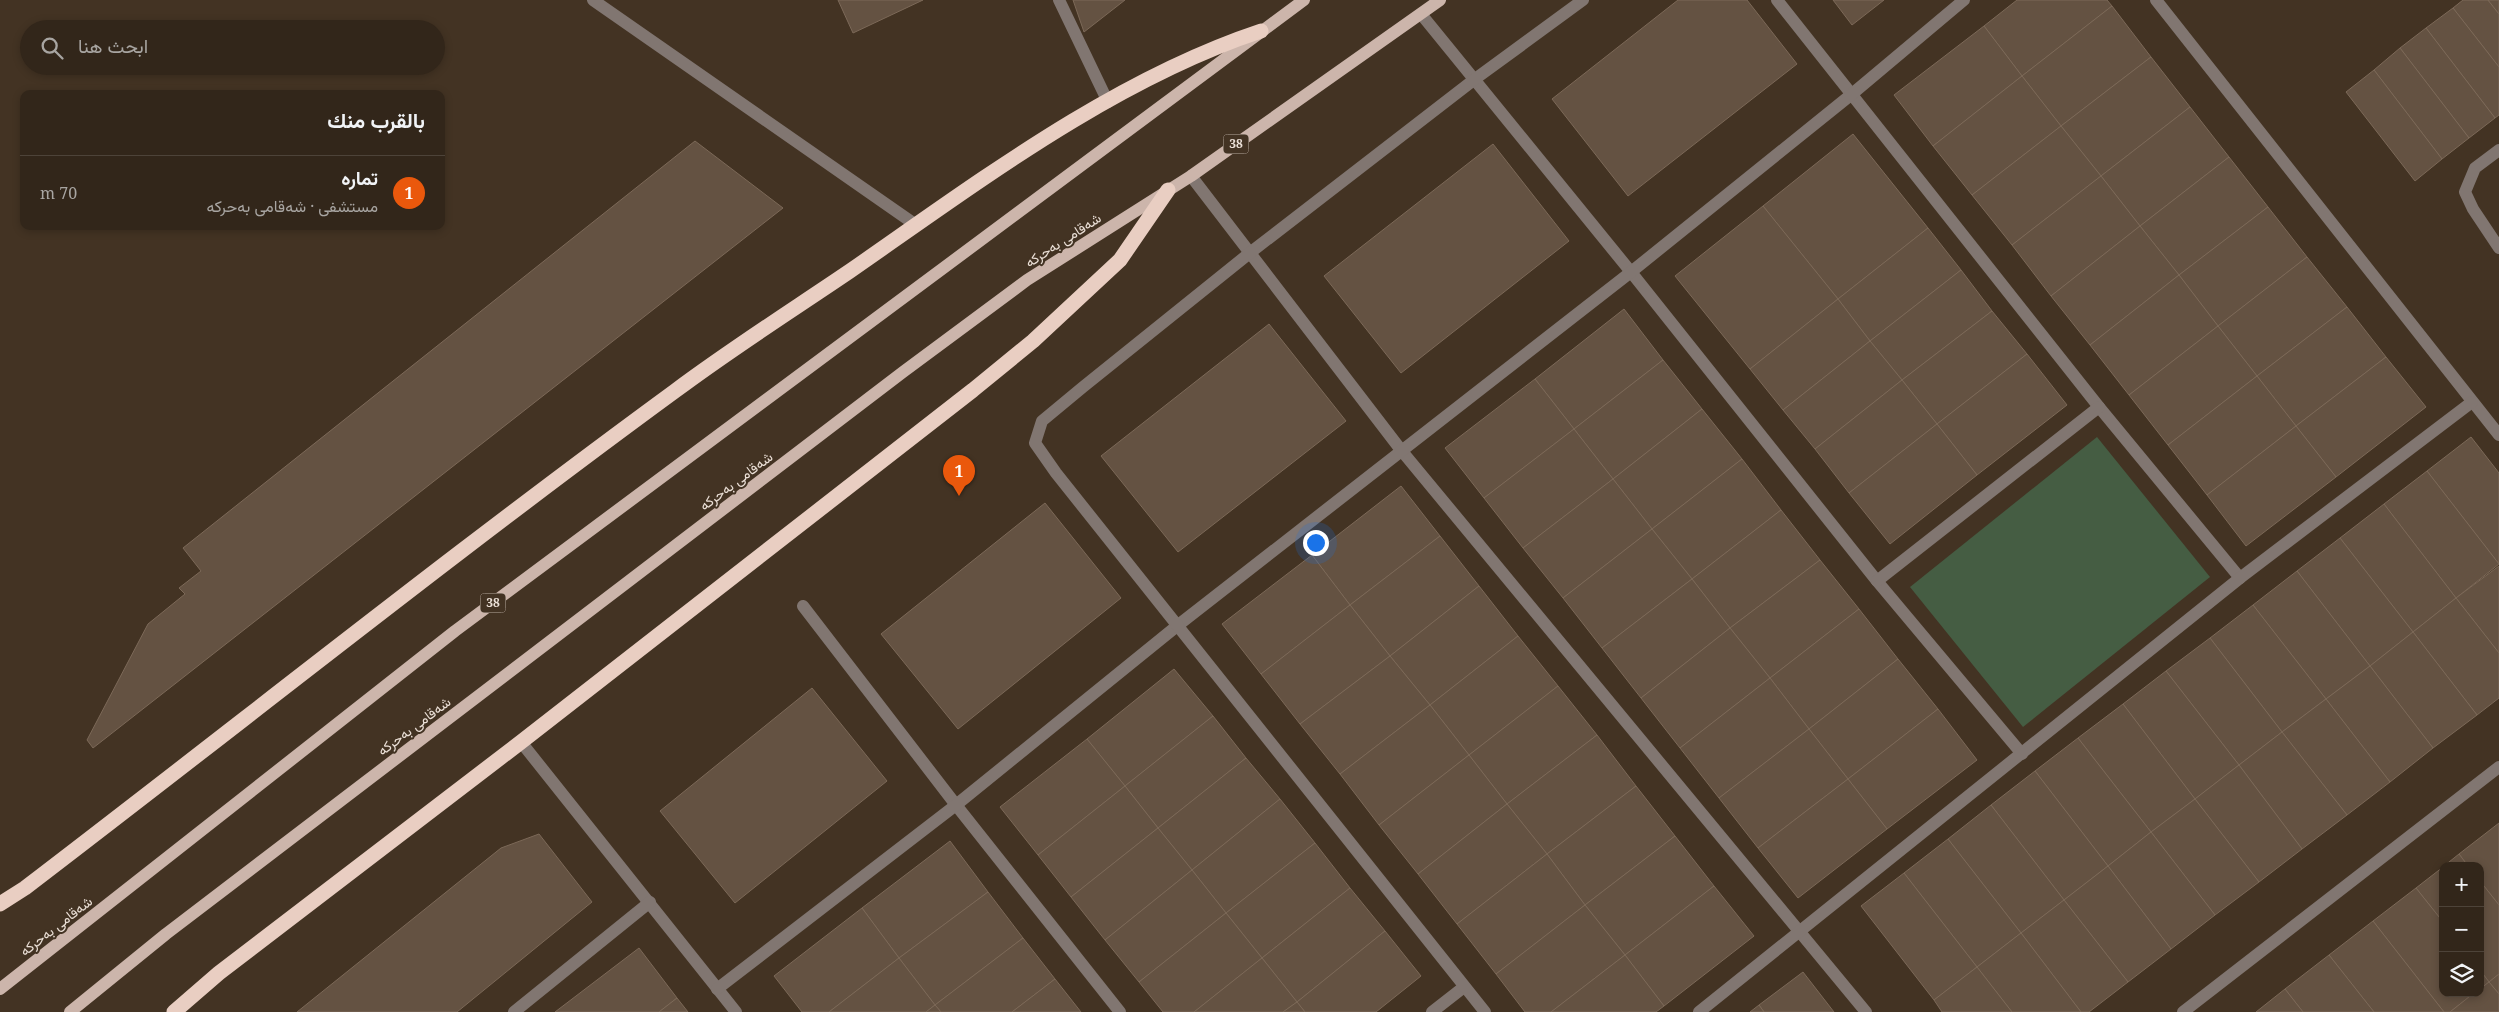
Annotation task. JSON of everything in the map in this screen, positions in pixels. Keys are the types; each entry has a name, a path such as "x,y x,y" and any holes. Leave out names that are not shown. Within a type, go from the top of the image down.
{"highway":[{"path":"0,904 32,883 677,389 1030,147 1180,62 1217,46 1261,31"},
{"path":"174,1012 219,973 521,742 973,390 1033,341 1120,260 1168,190"}],"main road":[{"name":"شەقامی بەحرکە","path":"0,989 455,631 1304,0"},
{"name":"شەقامی بەحرکە","path":"70,1012 174,928 903,372 1027,280 1191,176 1440,0"}],"street":[{"path":"593,0 916,225"},
{"path":"1059,0 1108,102"},
{"path":"1485,1012 1056,474 1035,442 1042,421 1251,252 1475,80 1583,0"},
{"path":"1777,0 2099,407 2240,578"},
{"path":"717,989 956,805 1177,626 1631,272 1852,94 1964,0"},
{"path":"2156,0 2499,435"},
{"path":"1421,14 1631,272 1877,581 2022,754"},
{"path":"2499,150 2475,168 2465,192 2473,209 2499,248"},
{"path":"1191,176 1401,450 1866,1012"},
{"path":"1700,1012 2240,578 2472,402"},
{"path":"1877,581 2099,407"},
{"path":"803,606 956,805 1120,1012"},
{"path":"521,742 736,1012"},
{"path":"2183,1012 2499,767"},
{"path":"514,1012 650,902"},
{"path":"1432,1012 1464,987"}],"green space":[{"path":"2097,437 2210,577 2023,727 1910,587"}],"building":[{"path":"838,0 923,0 853,33"},
{"path":"1073,0 1125,0 1084,32"},
{"path":"1678,0 1747,0 1797,64 1628,196 1552,99"},
{"path":"1833,0 1884,0 1852,25"},
{"path":"2017,0 2107,0 2112,6 2022,76 1984,26"},
{"path":"2463,0 2488,0 2499,14 2499,67 2453,8"},
{"path":"2488,0 2499,0 2499,14"},
{"path":"2112,6 2151,57 2061,126 2022,76"},
{"path":"2453,8 2499,67 2499,115 2495,118 2426,28"},
{"path":"1984,26 2022,76 1933,146 1894,95"},
{"path":"2426,28 2495,118 2469,138 2400,48"},
{"path":"2400,48 2469,138 2442,159 2374,70"},
{"path":"2151,57 2190,107 2101,176 2061,126"},
{"path":"2374,70 2442,159 2415,181 2346,92"},
{"path":"2022,76 2061,126 1972,195 1933,146"},
{"path":"2190,107 2229,157 2140,226 2101,176"},
{"path":"2061,126 2101,176 2012,245 1972,195"},
{"path":"1853,134 1928,228 1838,299 1763,206"},
{"path":"695,141 783,208 93,748 87,740 148,624 185,594 179,588 201,571 183,548"},
{"path":"1493,144 1569,241 1401,373 1324,276"},
{"path":"2229,157 2268,207 2179,275 2140,226"},
{"path":"2101,176 2140,226 2051,296 2012,245"},
{"path":"1763,206 1838,299 1750,369 1675,276"},
{"path":"2268,207 2307,257 2218,326 2179,275"},
{"path":"2140,226 2179,275 2090,345 2051,296"},
{"path":"1928,228 1961,270 1870,341 1838,299"},
{"path":"2307,257 2347,307 2257,376 2218,326"},
{"path":"1961,270 1992,311 1902,380 1870,341"},
{"path":"2179,275 2218,326 2129,395 2090,345"},
{"path":"1838,299 1870,341 1783,410 1750,369"},
{"path":"2347,307 2386,357 2296,426 2257,376"},
{"path":"1624,309 1663,360 1574,429 1535,379"},
{"path":"1992,311 2027,354 1937,424 1902,380"},
{"path":"1269,324 1346,421 1178,552 1101,456"},
{"path":"2218,326 2257,376 2168,445 2129,395"},
{"path":"1870,341 1902,380 1815,449 1783,410"},
{"path":"2027,354 2067,405 1977,475 1937,424"},
{"path":"2386,357 2426,407 2336,477 2296,426"},
{"path":"1663,360 1702,409 1613,479 1574,429"},
{"path":"2257,376 2296,426 2207,495 2168,445"},
{"path":"1535,379 1574,429 1484,498 1445,448"},
{"path":"1902,380 1937,424 1849,493 1815,449"},
{"path":"1702,409 1742,459 1652,529 1613,479"},
{"path":"1937,424 1977,475 1890,544 1849,493"},
{"path":"2296,426 2336,477 2246,546 2207,495"},
{"path":"1574,429 1613,479 1523,548 1484,498"},
{"path":"2471,437 2499,473 2499,564 2427,471"},
{"path":"1742,459 1781,510 1692,579 1652,529"},
{"path":"2427,471 2499,564 2456,598 2384,504"},
{"path":"1613,479 1652,529 1563,598 1523,548"},
{"path":"1401,486 1440,536 1350,605 1312,555"},
{"path":"1045,503 1121,598 958,729 881,634"},
{"path":"2384,504 2456,598 2413,632 2340,538"},
{"path":"1781,510 1820,560 1730,628 1692,579"},
{"path":"1652,529 1692,579 1602,648 1563,598"},
{"path":"1440,536 1479,586 1390,656 1350,605"},
{"path":"2340,538 2413,632 2370,666 2297,571"},
{"path":"1312,555 1350,605 1261,674 1222,624"},
{"path":"1820,560 1859,609 1770,678 1730,628"},
{"path":"2499,566 2499,653 2456,598"},
{"path":"2297,571 2370,666 2326,699 2253,605"},
{"path":"1692,579 1730,628 1641,698 1602,648"},
{"path":"1479,586 1518,636 1430,705 1390,656"},
{"path":"2456,598 2499,653 2499,698 2477,715 2413,632"},
{"path":"1350,605 1390,656 1300,724 1261,674"},
{"path":"2253,605 2326,699 2282,732 2210,638"},
{"path":"1859,609 1898,659 1809,729 1770,678"},
{"path":"1730,628 1770,678 1680,748 1641,698"},
{"path":"2413,632 2477,715 2433,748 2370,666"},
{"path":"1518,636 1558,686 1469,755 1430,705"},
{"path":"2210,638 2282,732 2239,765 2166,671"},
{"path":"1390,656 1430,705 1340,774 1300,724"},
{"path":"1898,659 1938,709 1848,779 1809,729"},
{"path":"2370,666 2433,748 2390,782 2326,699"},
{"path":"1174,669 1213,716 1125,786 1087,739"},
{"path":"2166,671 2239,765 2195,799 2123,704"},
{"path":"1770,678 1809,729 1719,798 1680,748"},
{"path":"1558,686 1597,735 1507,804 1469,755"},
{"path":"812,688 887,781 735,903 660,811"},
{"path":"2326,699 2390,782 2347,815 2282,732"},
{"path":"2123,704 2195,799 2151,832 2078,738"},
{"path":"1430,705 1469,755 1379,825 1340,774"},
{"path":"1938,709 1977,760 1887,829 1848,779"},
{"path":"1213,716 1246,758 1158,828 1125,786"},
{"path":"1809,729 1848,779 1758,848 1719,798"},
{"path":"2282,732 2347,815 2302,849 2239,765"},
{"path":"1597,735 1636,786 1547,854 1507,804"},
{"path":"2078,738 2151,832 2108,866 2035,771"},
{"path":"1087,739 1125,786 1038,855 1000,807"},
{"path":"1469,755 1507,804 1418,874 1379,825"},
{"path":"1246,758 1280,799 1192,870 1158,828"},
{"path":"2239,765 2302,849 2259,882 2195,799"},
{"path":"2035,771 2108,866 2064,900 1991,805"},
{"path":"1848,779 1887,829 1798,898 1758,848"},
{"path":"1125,786 1158,828 1071,897 1038,855"},
{"path":"1636,786 1675,836 1585,905 1547,854"},
{"path":"1280,799 1315,843 1226,913 1192,870"},
{"path":"2195,799 2259,882 2215,915 2151,832"},
{"path":"1507,804 1547,854 1457,924 1418,874"},
{"path":"1991,805 2064,900 2021,933 1948,839"},
{"path":"2499,823 2499,905 2484,886 2484,862 2465,862 2459,854"},
{"path":"1158,828 1192,870 1105,940 1071,897"},
{"path":"2151,832 2215,915 2171,949 2108,866"},
{"path":"539,834 592,902 457,1012 297,1012 501,848"},
{"path":"1675,836 1714,886 1625,955 1585,905"},
{"path":"1948,839 2021,933 1977,967 1904,873"},
{"path":"950,841 988,892 899,958 862,908"},
{"path":"1315,843 1350,888 1262,958 1226,913"},
{"path":"1547,854 1585,905 1496,974 1457,924"},
{"path":"2459,854 2465,862 2449,862"},
{"path":"2108,866 2171,949 2128,982 2064,900"},
{"path":"1192,870 1226,913 1139,982 1105,940"},
{"path":"2439,870 2439,917 2416,888"},
{"path":"1904,873 1977,967 1934,1000 1861,906"},
{"path":"1714,886 1754,936 1664,1006 1625,955"},
{"path":"2484,886 2499,905 2499,974 2489,982 2484,975"},
{"path":"1350,888 1385,931 1297,1002 1262,958"},
{"path":"2416,888 2439,917 2439,997 2469,997 2450,1012 2444,1012 2373,921"},
{"path":"988,892 1023,938 935,1005 899,958"},
{"path":"2064,900 2128,982 2089,1012 2081,1012 2021,933"},
{"path":"1585,905 1625,955 1551,1012 1525,1012 1496,974"},
{"path":"862,908 899,958 829,1012 802,1012 774,976"},
{"path":"1226,913 1262,958 1194,1012 1163,1012 1139,982"},
{"path":"2373,921 2444,1012 2374,1012 2329,955"},
{"path":"1385,931 1421,976 1376,1012 1305,1012 1297,1002"},
{"path":"2021,933 2081,1012 2012,1012 1977,967"},
{"path":"1023,938 1055,979 1012,1012 941,1012 935,1005"},
{"path":"639,948 677,998 659,1012 555,1012"},
{"path":"1625,955 1664,1006 1656,1012 1551,1012"},
{"path":"2329,955 2374,1012 2303,1012 2285,989"},
{"path":"899,958 935,1005 926,1012 829,1012"},
{"path":"1262,958 1297,1002 1283,1012 1194,1012"},
{"path":"1977,967 2012,1012 1942,1012 1934,1000"},
{"path":"1803,972 1834,1012 1764,1012 1759,1005"},
{"path":"2499,974 2499,994 2489,982"},
{"path":"2484,975 2489,982 2484,986"},
{"path":"1055,979 1081,1012 1012,1012"},
{"path":"2489,982 2499,994 2499,1012 2450,1012 2469,997 2484,997 2484,986"},
{"path":"2285,989 2303,1012 2256,1012"},
{"path":"677,998 688,1012 659,1012"},
{"path":"1297,1002 1305,1012 1283,1012"},
{"path":"935,1005 941,1012 926,1012"},
{"path":"1759,1005 1764,1012 1750,1012"}],"place":[{"name":"تمارە","path":"959,496"}]}
